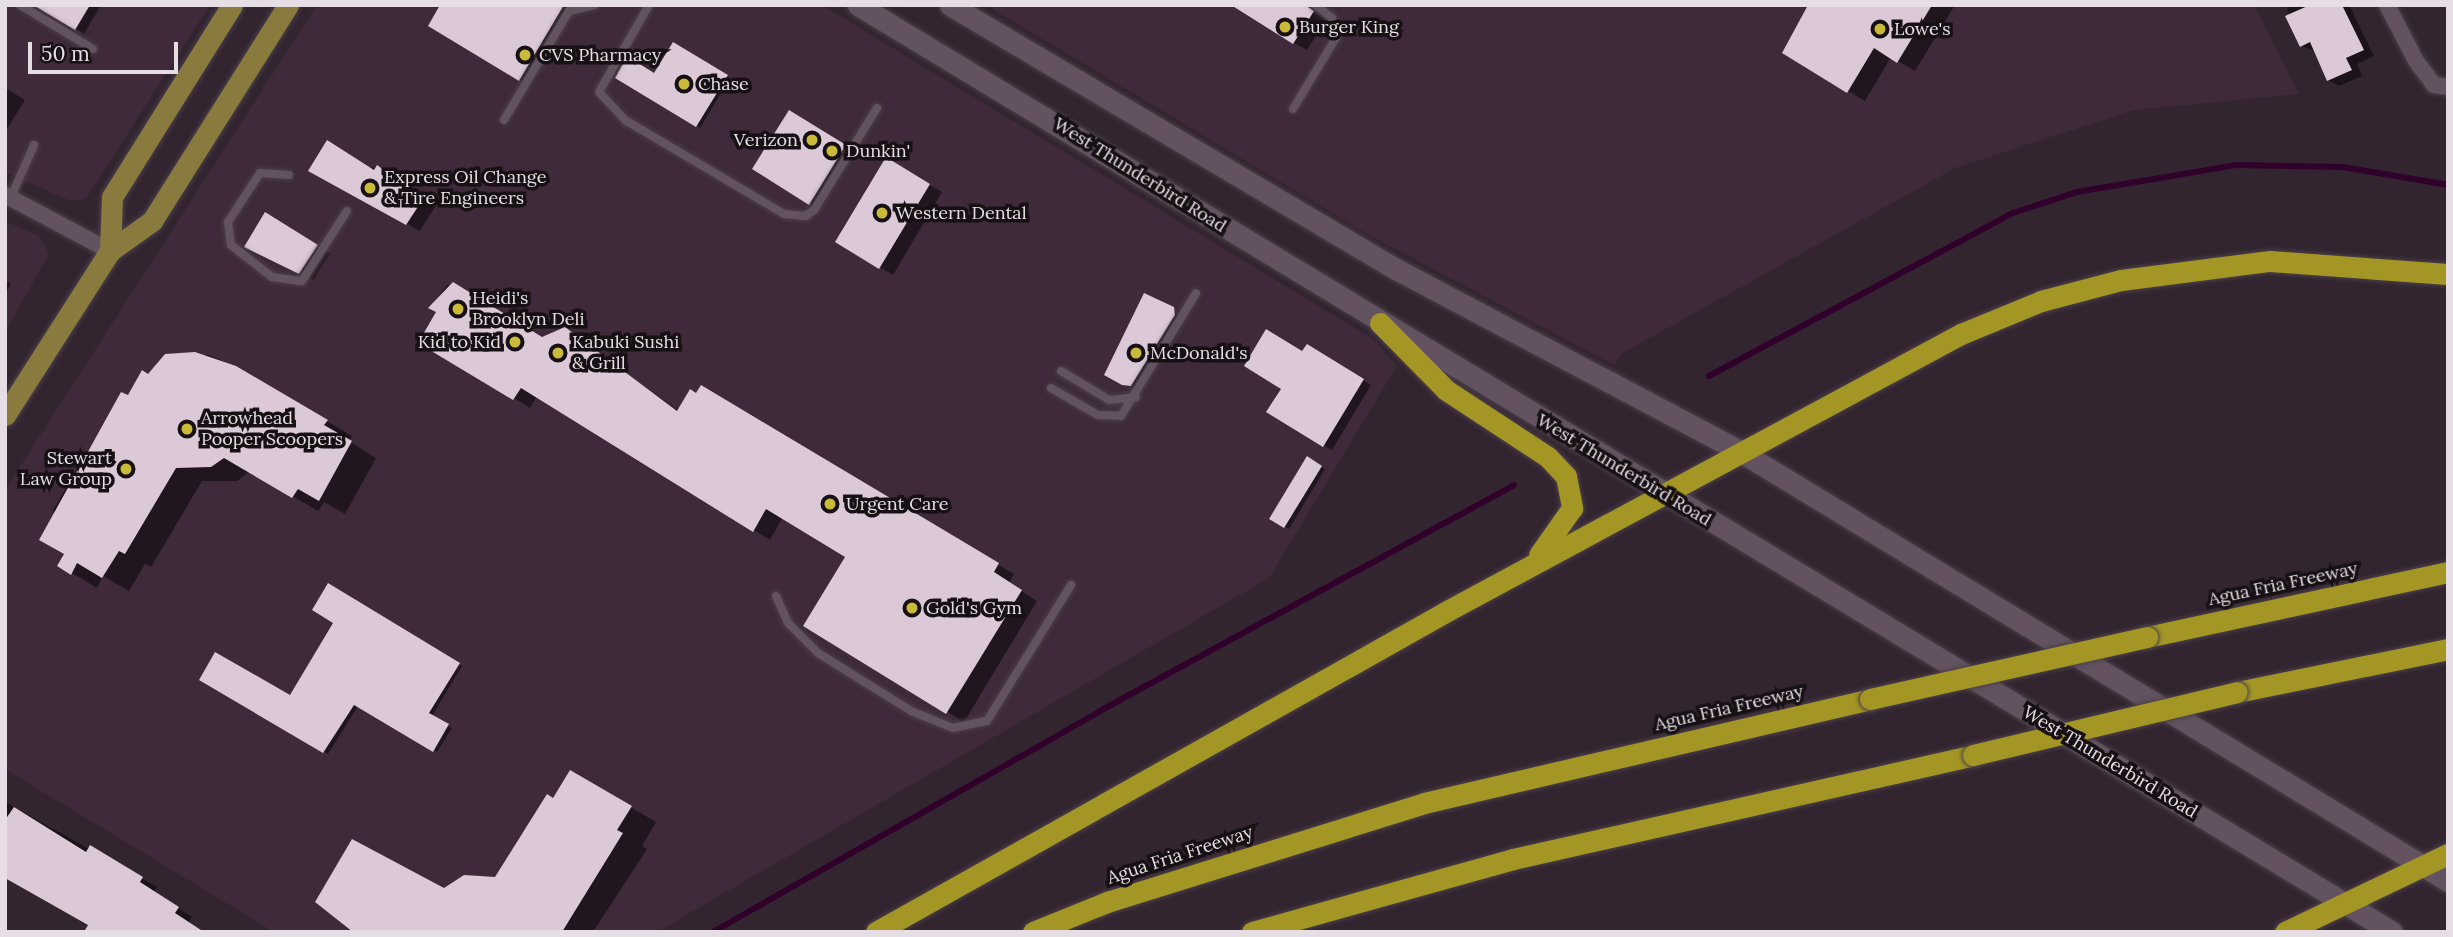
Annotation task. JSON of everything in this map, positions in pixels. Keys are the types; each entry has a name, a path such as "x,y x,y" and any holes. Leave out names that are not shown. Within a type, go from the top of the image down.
{"highway":[{"path":"876,932 1529,566 1961,334 2041,301 2121,280 2270,261 2448,274"},
{"path":"1380,323 1446,390 1548,457 1566,477 1572,508 1529,566"},
{"name":"Agua Fria Freeway","path":"1033,932 1107,902 1412,807 1870,699 2448,572"},
{"path":"1252,932 1513,859 2237,692 2448,649"},
{"path":"2285,932 2448,854"}],"main road":[{"path":"110,251 113,197 232,5"},
{"path":"5,415 110,251 152,222 288,5"},
{"name":"West Thunderbird Road","path":"858,5 1380,323 2392,932"},
{"path":"950,5 1394,268 1741,452 2448,881"}],"street":[{"path":"2387,5 2441,86"},
{"path":"8,196 110,251"}],"lane":[{"path":"20,5 93,49"},
{"path":"504,120 569,11 594,5"},
{"path":"649,5 599,92 625,120 784,214 814,210 877,108"},
{"path":"1293,109 1337,36 1332,18 1316,5"},
{"path":"8,196 34,145"},
{"path":"289,176 260,173 228,222 231,245 272,276 302,281 347,211"},
{"path":"1051,388 1106,418 1121,416 1136,397 1196,293"},
{"path":"1061,371 1109,400 1136,397"},
{"path":"776,596 788,623 818,653 911,711 953,729 987,721 1071,585"}],"shaded area":[{"path":"5,5 210,5 86,199 71,201 5,172"},
{"path":"317,5 822,5 1375,340 1397,366 1269,578 657,932 274,932 5,769 5,490"},
{"path":"986,5 2254,5 2299,94 2134,110 1955,168 1621,354 1614,365 1374,238"},
{"path":"5,221 39,236 49,254 5,332"}],"building":[{"path":"33,5 90,5 75,30"},
{"name":"CVS Pharmacy","path":"440,5 564,5 519,81 428,26"},
{"name":"Burger King","path":"1231,5 1305,5 1314,11 1293,44"},
{"path":"1808,5 1932,5 1897,63 1874,48 1847,93 1782,53"},
{"path":"2310,5 2342,5 2364,50 2346,58 2352,70 2327,81 2310,42 2300,47 2285,16"},
{"name":"Chase","path":"673,42 728,75 696,127 615,78 627,56 654,73"},
{"path":"789,110 846,145 809,205 752,169"},
{"name":"Express Oil Change & Tire Engineers","path":"327,140 374,170 377,165 423,199 406,225 308,171"},
{"name":"Western Dental","path":"886,157 930,184 879,269 835,242"},
{"path":"265,212 318,245 299,274 244,247"},
{"path":"453,282 542,337 565,327 677,411 690,389 696,393 701,385 999,563 994,572 1022,590 946,714 803,626 845,557 766,509 753,532 521,388 513,400 418,343 436,312 428,308"},
{"name":"McDonald's","path":"1144,293 1174,307 1175,315 1131,386 1122,385 1104,375"},
{"path":"1266,329 1302,351 1307,344 1364,379 1323,447 1266,412 1281,389 1244,366"},
{"path":"195,352 236,366 328,420 324,425 352,441 319,501 298,489 292,498 224,458 211,467 176,468 125,554 119,551 102,578 77,563 71,575 57,566 64,554 39,540 121,392 128,395 142,370 148,374 165,354"},
{"path":"1307,456 1322,466 1284,528 1269,519"},
{"path":"328,583 460,663 429,713 449,724 433,752 354,705 323,753 199,680 215,652 290,695 333,623 312,610"},
{"path":"570,770 632,806 617,830 623,833 562,932 353,932 315,902 352,839 444,888 464,875 495,877 547,794 553,798"},
{"path":"14,807 86,852 90,845 143,877 140,882 179,907 175,913 204,932 84,932 88,925 5,878 5,820"}],"waterway":[{"path":"1709,376 2013,213 2077,192 2236,165 2343,167 2448,185"},
{"path":"713,932 1098,712 1514,485"}],"place":[{"name":"Burger King","path":"1285,27"},
{"name":"Lowe's","path":"1880,29"},
{"name":"CVS Pharmacy","path":"525,55"},
{"name":"Chase","path":"684,84"},
{"name":"Verizon","path":"812,140"},
{"name":"Dunkin'","path":"832,151"},
{"name":"Express Oil Change & Tire Engineers","path":"370,188"},
{"name":"Western Dental","path":"882,213"},
{"name":"Heidi's Brooklyn Deli","path":"458,309"},
{"name":"Kid to Kid","path":"515,342"},
{"name":"Kabuki Sushi & Grill","path":"558,353"},
{"name":"McDonald's","path":"1136,353"},
{"name":"Arrowhead Pooper Scoopers","path":"187,429"},
{"name":"Stewart Law Group","path":"126,469"},
{"name":"Urgent Care","path":"830,504"},
{"name":"Gold's Gym","path":"912,608"}]}
